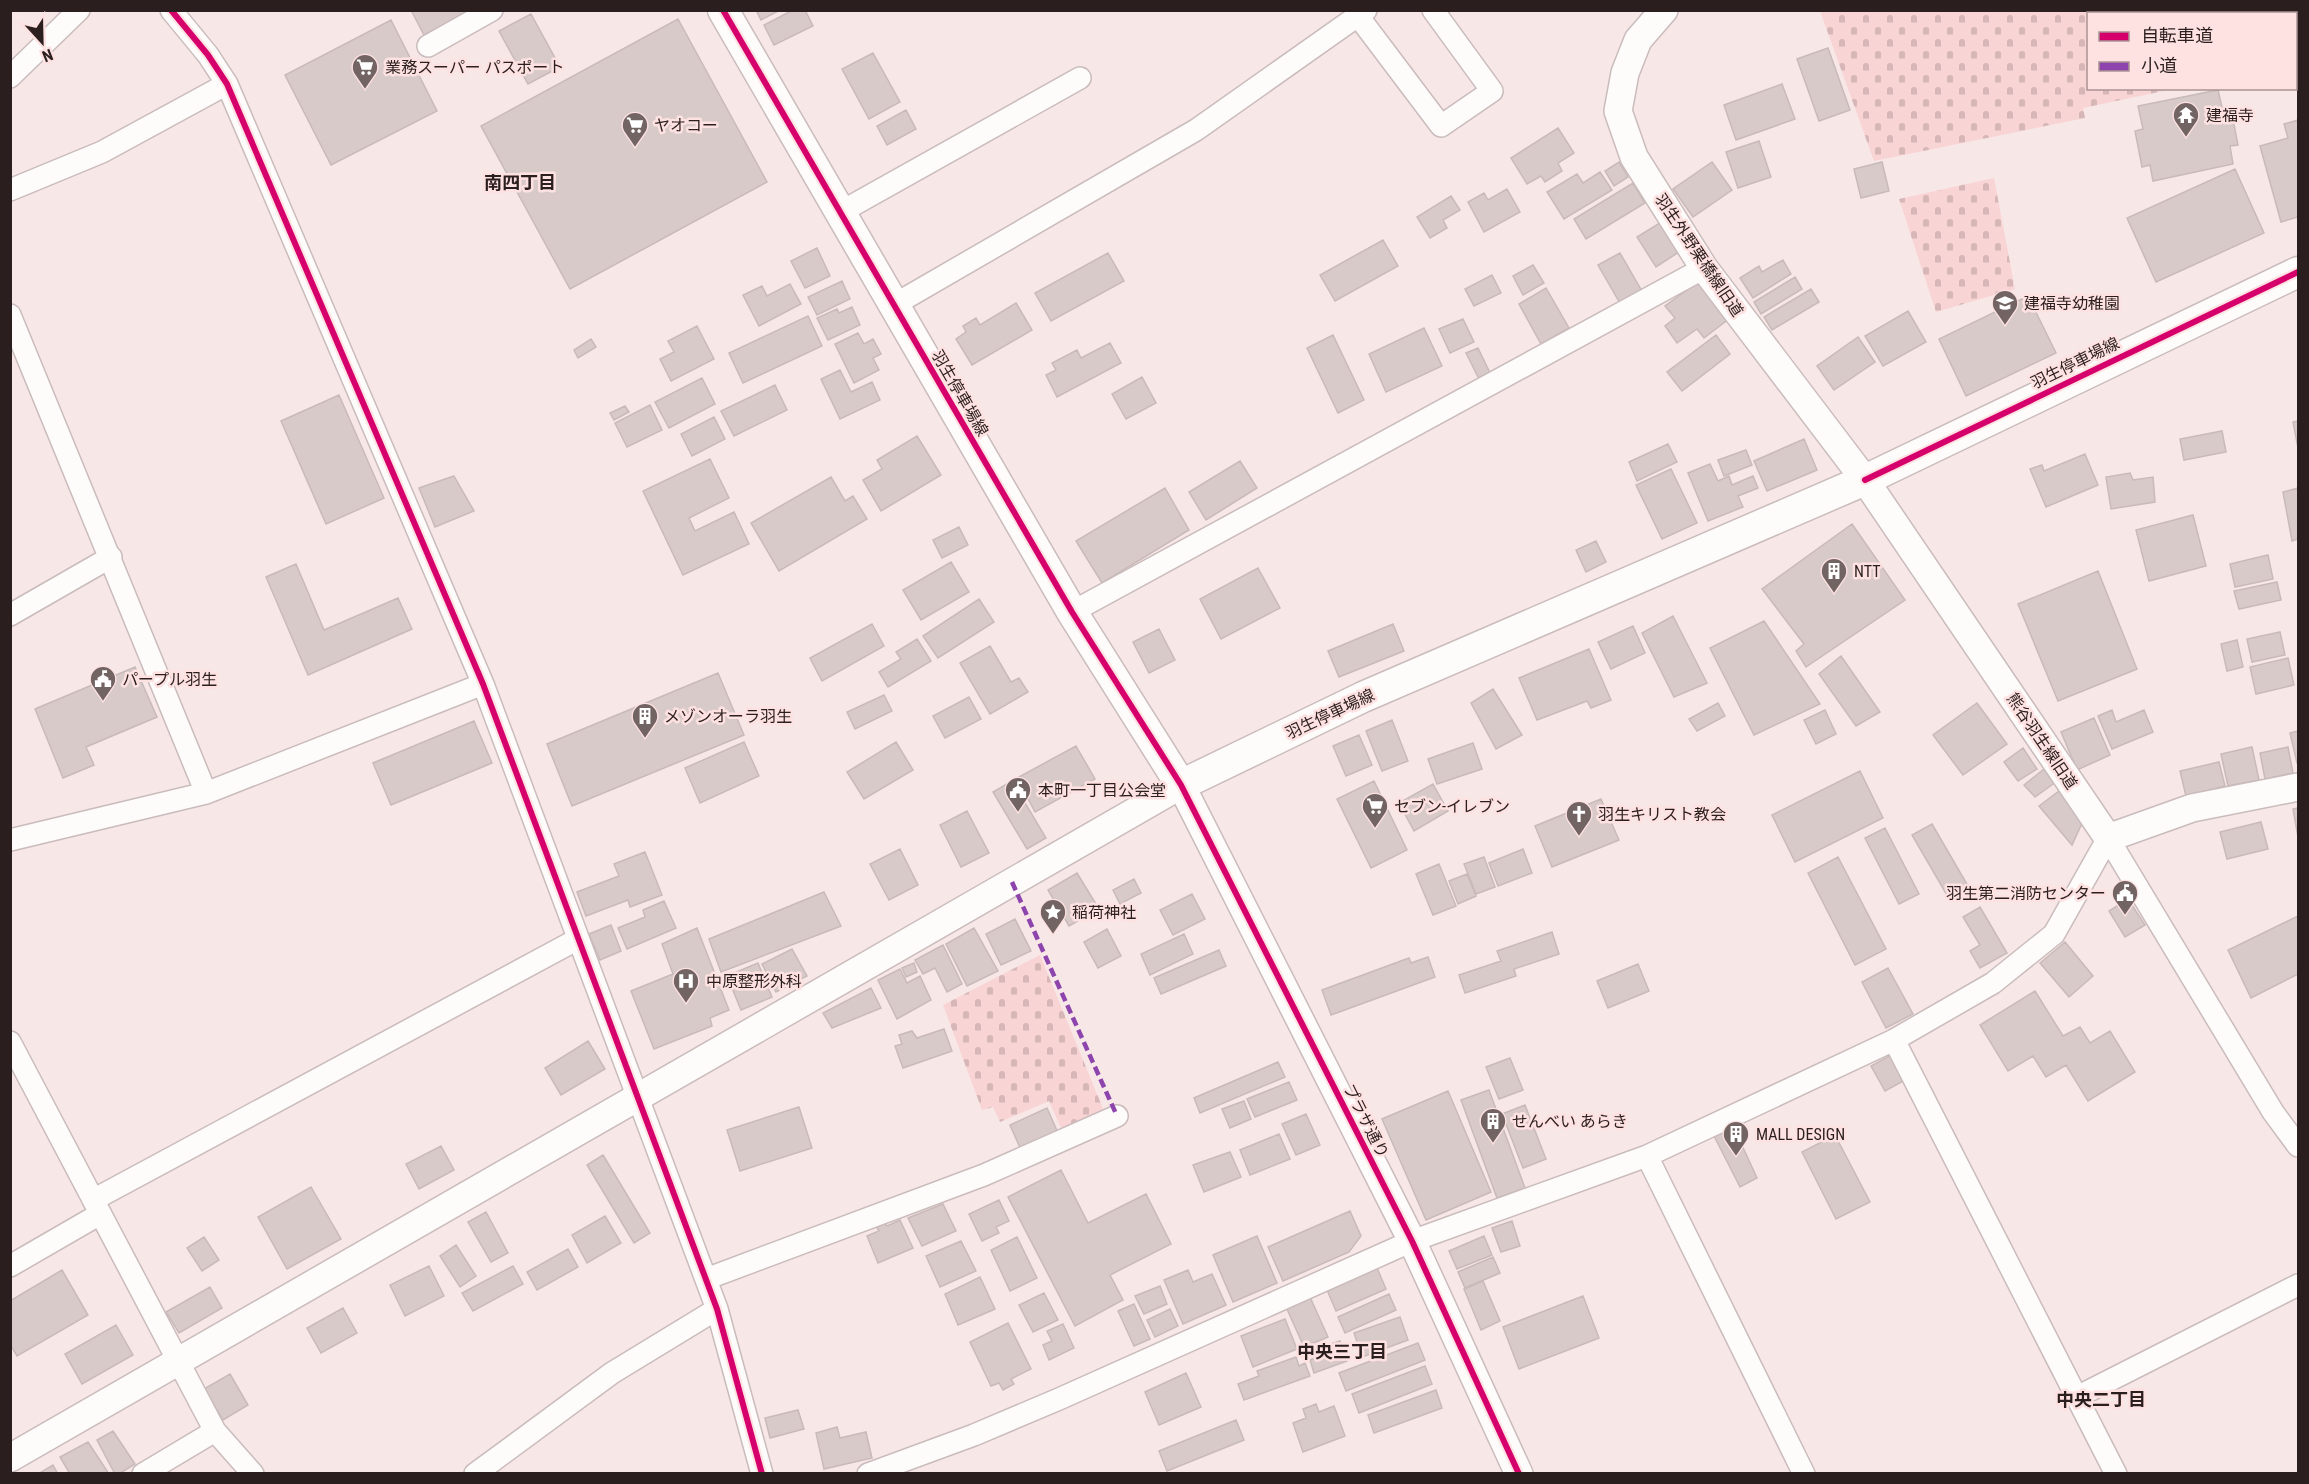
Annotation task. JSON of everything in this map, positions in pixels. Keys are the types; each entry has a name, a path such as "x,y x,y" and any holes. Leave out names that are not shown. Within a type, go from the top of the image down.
{"main road":[{"name":"羽生停車場線","path":"723,10 892,306 1072,612 1181,785 1363,697 1865,480 2298,272"}],"street":[{"path":"10,77 79,10"},
{"path":"171,10 208,55 227,84 483,684 717,1309 762,1473"},
{"path":"428,46 492,10"},
{"path":"892,306 1196,130 1362,13 1441,126 1492,91 1433,10"},
{"name":"羽生外野栗橋線旧道","path":"1664,10 1638,40 1625,73 1618,111 1634,157 1704,268 1865,480"},
{"path":"839,213 1080,78"},
{"path":"10,190 102,152 227,84"},
{"path":"1072,612 1704,268"},
{"path":"11,319 207,793"},
{"name":"熊谷羽生線旧道","path":"1865,480 2108,838"},
{"path":"10,615 111,557"},
{"path":"10,840 207,793 483,684"},
{"path":"10,1458 1181,785"},
{"name":"プラザ通り","path":"1181,785 1412,1241 1519,1473"},
{"path":"868,1473 953,1443 1048,1403 1412,1241 1647,1156 1894,1040 1993,982 2054,934 2108,838 2192,808 2298,787"},
{"path":"2108,838 2273,1112 2298,1146"},
{"path":"10,1266 97,1207 578,939"},
{"path":"1894,1040 2116,1473"},
{"path":"10,1042 16,1065 97,1207 215,1431 253,1473"},
{"path":"706,1279 993,1171 1117,1116"},
{"path":"1647,1156 1804,1473"},
{"path":"2077,1397 2298,1285"},
{"path":"475,1473 612,1373 717,1309"},
{"path":"143,1473 215,1431"}],"green space":[{"path":"1820,11 2298,11 2297,62 2297,12 2087,12 2087,90 2168,90 2083,108 2085,118 1874,161"},
{"path":"1994,178 2015,289 1936,312 1899,199"},
{"path":"1040,955 1104,1111 1061,1128 1049,1101 1000,1122 993,1107 982,1110 943,1005"}],"building":[{"path":"411,10 472,10 424,35"},
{"path":"756,10 780,10 761,20"},
{"path":"793,10 805,10 813,26 774,45 764,25"},
{"path":"531,14 560,67 528,84 499,31"},
{"path":"678,19 767,182 570,289 481,126"},
{"path":"391,20 437,111 331,165 285,75"},
{"path":"1828,48 1850,110 1819,121 1797,59"},
{"path":"873,53 900,102 869,119 842,69"},
{"path":"1782,84 1795,119 1736,140 1724,105"},
{"name":"建福寺","path":"2218,90 2224,116 2232,114 2238,145 2230,146 2233,164 2153,181 2150,165 2142,167 2135,131 2143,129 2138,106"},
{"path":"906,110 916,129 887,145 877,126"},
{"path":"2298,120 2298,217 2281,222 2260,146 2288,138 2284,124"},
{"path":"1558,128 1574,153 1558,163 1562,171 1545,182 1541,176 1527,184 1511,158"},
{"path":"1759,141 1771,177 1738,188 1726,152"},
{"path":"1619,162 1628,177 1614,186 1605,171"},
{"path":"1712,162 1732,190 1693,217 1673,189"},
{"path":"1882,162 1889,191 1861,198 1854,169"},
{"path":"2235,169 2264,233 2156,282 2127,218"},
{"path":"1600,172 1612,190 1564,219 1547,192 1577,174 1583,183"},
{"path":"1633,183 1645,203 1586,239 1574,219"},
{"path":"1507,189 1520,212 1484,232 1468,202 1484,193 1488,200"},
{"path":"1451,196 1460,210 1443,220 1447,228 1430,238 1417,217"},
{"path":"1663,221 1682,250 1656,267 1637,237"},
{"path":"1383,240 1398,266 1335,301 1320,275"},
{"path":"817,248 830,276 805,288 791,261"},
{"path":"1108,253 1124,281 1051,321 1035,293"},
{"path":"1620,253 1643,293 1621,305 1598,265"},
{"path":"1783,260 1791,274 1753,298 1740,278 1759,266 1762,272"},
{"path":"1533,265 1544,283 1523,295 1513,276"},
{"path":"1492,275 1501,293 1474,306 1465,289"},
{"path":"1795,277 1802,289 1761,314 1754,302"},
{"path":"1701,280 1730,318 1704,338 1697,329 1677,343 1665,326 1675,318 1665,306"},
{"path":"842,281 850,299 817,315 808,297"},
{"path":"790,284 801,304 759,326 743,295 762,286 767,296"},
{"path":"1546,288 1569,328 1541,344 1519,304"},
{"path":"1811,289 1819,302 1772,330 1764,317"},
{"path":"2028,296 2056,353 1966,396 1939,339"},
{"path":"1016,303 1032,330 972,365 956,339 966,332 963,326 976,318 980,325"},
{"path":"852,307 860,325 828,340 817,318 837,309 839,313"},
{"path":"1908,311 1926,342 1883,366 1865,336"},
{"path":"808,316 822,346 743,383 729,353"},
{"path":"1463,319 1474,342 1450,353 1439,329"},
{"path":"697,326 714,359 671,381 660,359 674,352 668,341"},
{"path":"1424,328 1442,366 1386,392 1369,354"},
{"path":"858,333 864,344 873,339 881,354 873,358 879,370 854,383 835,344"},
{"path":"1333,335 1364,400 1338,413 1307,348"},
{"path":"1716,335 1730,354 1682,391 1667,372"},
{"path":"1858,337 1875,362 1834,390 1817,366"},
{"path":"591,339 596,347 578,358 574,350"},
{"path":"1110,343 1121,363 1057,397 1046,375 1056,370 1052,363 1077,350 1081,358"},
{"path":"1478,348 1490,373 1479,379 1466,353"},
{"path":"840,370 851,392 872,382 880,400 840,419 821,379"},
{"path":"1142,377 1156,403 1126,419 1112,394"},
{"path":"702,378 715,404 669,428 655,402"},
{"path":"775,385 787,410 734,436 721,411"},
{"path":"339,395 384,498 326,524 281,421"},
{"path":"650,405 662,430 627,447 615,423"},
{"path":"625,406 629,412 614,420 610,413"},
{"path":"714,417 725,439 692,456 681,434"},
{"path":"2298,421 2298,448 2293,422"},
{"path":"2222,431 2226,452 2184,460 2180,439"},
{"path":"917,436 941,475 881,511 863,480 882,469 877,460"},
{"path":"1804,439 1817,470 1767,491 1754,461"},
{"path":"1668,444 1677,462 1637,481 1629,462"},
{"path":"1746,450 1752,465 1724,476 1718,460"},
{"path":"2085,454 2098,485 2046,507 2030,469 2042,465 2044,471"},
{"path":"710,459 729,498 689,518 695,531 734,512 749,544 683,575 643,491"},
{"path":"1240,461 1257,488 1206,520 1189,492"},
{"path":"1710,464 1718,481 1729,476 1732,485 1753,476 1758,488 1738,496 1743,507 1708,521 1688,473"},
{"path":"1671,469 1697,523 1662,539 1636,485"},
{"path":"2130,473 2133,480 2153,477 2155,502 2111,509 2106,477"},
{"path":"454,476 474,511 435,527 419,488"},
{"path":"831,477 845,501 853,496 867,519 779,571 751,523"},
{"path":"1165,488 1189,530 1102,583 1076,541"},
{"path":"2298,488 2298,539 2292,541 2283,492"},
{"path":"2193,515 2206,566 2149,581 2136,530"},
{"name":"NTT","path":"1852,524 1905,600 1806,667 1796,651 1804,644 1762,589"},
{"path":"959,527 968,545 942,558 933,540"},
{"path":"1596,541 1606,562 1586,572 1576,550"},
{"path":"2268,555 2273,579 2235,587 2230,564"},
{"path":"951,562 969,592 921,620 903,590"},
{"path":"296,564 324,630 398,598 412,629 308,675 266,577"},
{"path":"1258,568 1280,608 1221,639 1200,599"},
{"path":"2098,571 2137,669 2058,701 2018,604"},
{"path":"2277,582 2281,600 2239,609 2234,591"},
{"path":"979,599 994,622 938,658 923,636"},
{"path":"1673,616 1707,683 1674,697 1642,633"},
{"path":"1764,621 1820,704 1754,735 1710,648"},
{"path":"872,624 884,646 822,681 810,658"},
{"path":"1393,624 1404,651 1339,677 1328,651"},
{"path":"1633,626 1645,653 1611,669 1598,642"},
{"path":"1159,629 1175,660 1149,673 1133,642"},
{"path":"2280,632 2285,655 2252,662 2247,639"},
{"path":"917,639 931,661 888,687 879,672 901,659 896,652"},
{"path":"2237,640 2243,667 2227,671 2221,644"},
{"path":"990,646 1011,682 1019,678 1028,692 990,714 960,663"},
{"path":"1589,649 1611,700 1591,708 1587,701 1537,720 1519,678"},
{"path":"1841,656 1880,712 1856,726 1819,674"},
{"path":"2288,658 2294,685 2256,694 2250,667"},
{"path":"135,667 157,717 86,747 94,765 63,778 35,709"},
{"name":"メゾンオーラ羽生","path":"718,673 744,735 572,806 547,744"},
{"path":"1493,689 1522,735 1496,749 1471,703"},
{"path":"884,695 892,711 855,729 847,712"},
{"path":"969,697 981,719 945,738 933,716"},
{"path":"1718,703 1725,716 1697,731 1689,719"},
{"path":"1977,703 2007,744 1963,775 1933,735"},
{"path":"1825,710 1836,734 1816,744 1804,720"},
{"path":"2112,710 2116,722 2144,710 2153,732 2112,749 2098,716"},
{"path":"2094,718 2110,755 2077,770 2061,732"},
{"path":"1392,720 1408,761 1382,771 1366,731"},
{"path":"474,721 492,763 391,805 373,763"},
{"path":"2298,731 2298,763 2297,763 2290,733"},
{"path":"1359,735 1372,765 1346,776 1333,746"},
{"path":"744,742 759,776 700,803 685,768"},
{"path":"896,742 913,770 864,799 847,772"},
{"path":"1473,743 1482,769 1437,784 1428,759"},
{"path":"1076,746 1095,779 1035,812 1017,778"},
{"path":"2252,747 2259,780 2228,786 2221,754"},
{"path":"2288,747 2293,773 2265,779 2260,753"},
{"path":"2023,748 2037,769 2018,781 2004,762"},
{"path":"2219,762 2225,786 2186,796 2180,771"},
{"path":"2044,769 2056,782 2035,797 2024,785"},
{"path":"1860,771 1883,818 1795,862 1772,815"},
{"path":"1012,781 1046,838 1027,849 993,792"},
{"path":"1374,781 1407,850 1371,868 1337,799"},
{"path":"1433,784 1448,811 1414,831 1399,803"},
{"path":"2059,791 2083,821 2072,845 2039,806"},
{"path":"1601,799 1619,840 1552,867 1535,826"},
{"path":"2298,808 2298,837 2293,809"},
{"path":"967,811 989,853 961,867 940,825"},
{"path":"2261,822 2268,849 2227,859 2220,832"},
{"path":"1932,824 1968,886 1948,897 1912,835"},
{"path":"1885,828 1919,894 1899,904 1865,838"},
{"path":"900,849 918,885 889,900 870,864"},
{"path":"1523,849 1532,873 1498,886 1489,863"},
{"path":"645,852 662,895 630,907 628,900 586,916 577,892 619,876 614,864"},
{"path":"1484,857 1495,887 1476,894 1464,864"},
{"path":"1838,857 1886,949 1855,965 1808,873"},
{"path":"1439,864 1456,906 1433,915 1416,874"},
{"path":"1077,873 1099,909 1069,926 1048,890"},
{"path":"1467,874 1476,896 1458,904 1449,881"},
{"path":"1134,879 1141,893 1120,904 1113,890"},
{"path":"824,892 841,926 721,972 709,939"},
{"path":"1192,894 1205,919 1173,935 1160,910"},
{"path":"2128,899 2145,925 2125,937 2109,911"},
{"path":"664,901 676,928 627,949 618,928 645,917 643,910"},
{"path":"1980,907 2007,953 1980,968 1970,951 1980,945 1963,917"},
{"path":"2298,916 2298,974 2251,998 2228,950"},
{"path":"1015,919 1031,951 1001,965 986,934"},
{"path":"611,925 621,951 600,960 589,934"},
{"path":"697,928 729,1010 710,1018 712,1026 654,1049 631,991 673,974 662,944"},
{"path":"974,928 998,971 967,986 946,944"},
{"path":"1107,929 1121,956 1098,968 1084,942"},
{"path":"1552,932 1559,954 1514,969 1516,976 1465,993 1459,975 1501,961 1497,951"},
{"path":"1184,934 1193,954 1150,975 1141,954"},
{"path":"2065,942 2093,976 2069,997 2040,963"},
{"path":"943,945 962,984 947,992 935,968 923,974 915,960"},
{"path":"792,949 807,976 776,992 762,964"},
{"path":"1219,950 1226,966 1161,994 1154,978"},
{"path":"1428,957 1435,977 1331,1015 1322,990 1409,958 1411,963"},
{"path":"758,963 772,997 741,1010 727,976"},
{"path":"914,963 917,972 906,977 902,968"},
{"path":"1638,964 1649,991 1608,1008 1597,981"},
{"path":"1888,968 1913,1014 1886,1028 1862,982"},
{"path":"900,969 907,983 920,976 931,1000 897,1019 878,980"},
{"path":"871,988 881,1008 832,1028 823,1013"},
{"path":"2035,991 2063,1036 2080,1027 2090,1043 2110,1031 2135,1072 2088,1101 2066,1065 2046,1077 2033,1056 2008,1071 1980,1025"},
{"path":"944,1029 952,1051 903,1068 895,1046 902,1044 899,1035 912,1031 917,1038"},
{"path":"588,1041 605,1069 561,1095 545,1068"},
{"path":"1893,1054 1907,1079 1885,1091 1871,1066"},
{"path":"1510,1058 1523,1090 1499,1099 1486,1067"},
{"path":"1278,1062 1285,1077 1200,1113 1194,1098"},
{"path":"1289,1082 1297,1100 1255,1117 1247,1099"},
{"name":"せんべい あらき","path":"1489,1090 1525,1188 1497,1198 1461,1100"},
{"path":"1448,1091 1491,1192 1426,1220 1382,1119"},
{"path":"1244,1101 1251,1119 1230,1128 1222,1109"},
{"path":"1525,1105 1546,1159 1523,1168 1502,1114"},
{"path":"799,1107 812,1148 740,1171 727,1130"},
{"path":"1047,1108 1058,1133 1021,1150 1010,1125"},
{"path":"1306,1114 1320,1145 1296,1155 1282,1124"},
{"name":"MALL DESIGN","path":"1734,1128 1757,1178 1740,1187 1714,1136"},
{"path":"1279,1134 1290,1159 1250,1175 1240,1150"},
{"path":"1835,1135 1870,1202 1836,1219 1802,1152"},
{"path":"441,1146 454,1170 419,1189 406,1164"},
{"path":"1230,1152 1241,1177 1204,1192 1193,1165"},
{"path":"603,1155 650,1233 634,1243 587,1165"},
{"path":"1061,1170 1088,1223 1146,1194 1171,1244 1110,1275 1123,1300 1075,1326 1008,1197"},
{"path":"311,1187 341,1239 287,1269 258,1217"},
{"path":"999,1200 1009,1221 996,1227 999,1233 982,1241 969,1214"},
{"path":"943,1204 956,1231 922,1246 908,1218"},
{"path":"1350,1211 1361,1236 1349,1252 1283,1281 1268,1247"},
{"path":"486,1212 508,1253 491,1262 468,1222"},
{"path":"605,1216 621,1243 587,1263 572,1235"},
{"path":"900,1220 913,1248 878,1263 867,1236 879,1231 876,1226 884,1222 887,1226"},
{"path":"1512,1221 1520,1246 1501,1252 1492,1228"},
{"path":"1257,1236 1277,1283 1233,1302 1213,1255"},
{"path":"1484,1236 1492,1255 1457,1269 1449,1251"},
{"path":"204,1237 219,1260 202,1271 187,1248"},
{"path":"1017,1237 1037,1278 1010,1291 991,1250"},
{"path":"961,1241 976,1271 940,1287 926,1256"},
{"path":"456,1245 476,1276 460,1287 440,1256"},
{"path":"568,1249 578,1267 537,1290 527,1272"},
{"path":"1493,1257 1500,1273 1465,1288 1458,1272"},
{"path":"429,1266 444,1296 405,1316 390,1285"},
{"path":"513,1266 523,1284 473,1311 462,1293"},
{"path":"1377,1268 1386,1289 1336,1311 1327,1290"},
{"path":"62,1270 88,1315 17,1356 10,1344 10,1301"},
{"path":"1188,1270 1193,1282 1212,1274 1226,1305 1183,1324 1164,1280"},
{"path":"980,1277 995,1309 958,1325 945,1294"},
{"path":"1483,1281 1500,1321 1481,1330 1464,1289"},
{"path":"1160,1286 1167,1304 1144,1314 1135,1296"},
{"path":"210,1287 222,1308 179,1333 166,1312"},
{"path":"1044,1293 1058,1320 1033,1332 1019,1305"},
{"path":"1389,1294 1396,1310 1345,1333 1338,1317"},
{"path":"1583,1296 1599,1338 1519,1369 1503,1327"},
{"path":"1310,1297 1328,1337 1304,1347 1286,1307"},
{"path":"1134,1304 1150,1339 1134,1346 1118,1311"},
{"path":"343,1308 357,1333 321,1353 307,1328"},
{"path":"1170,1309 1178,1326 1155,1337 1147,1320"},
{"path":"1400,1317 1408,1340 1362,1357 1354,1333"},
{"path":"1285,1319 1297,1349 1253,1367 1241,1336"},
{"path":"1008,1323 1031,1369 1011,1379 1014,1384 1003,1390 999,1383 991,1386 970,1342"},
{"path":"1063,1324 1074,1348 1049,1360 1043,1345 1052,1341 1047,1331"},
{"path":"116,1325 133,1355 82,1384 65,1354"},
{"path":"1340,1341 1347,1361 1314,1373 1310,1360 1315,1358 1312,1350"},
{"path":"1418,1343 1425,1360 1346,1391 1339,1373"},
{"path":"1296,1357 1299,1366 1305,1363 1310,1376 1244,1400 1238,1384 1259,1376 1257,1371"},
{"path":"1425,1366 1432,1384 1359,1413 1352,1394"},
{"path":"1186,1373 1201,1407 1159,1425 1145,1392"},
{"path":"230,1374 248,1405 223,1420 204,1389"},
{"path":"1436,1390 1442,1408 1374,1433 1368,1415"},
{"path":"1316,1404 1319,1412 1334,1406 1345,1436 1303,1452 1293,1423 1306,1418 1303,1409"},
{"path":"798,1410 804,1429 770,1438 765,1418"},
{"path":"1236,1420 1244,1440 1167,1471 1159,1451"},
{"path":"837,1427 840,1438 866,1432 872,1458 824,1469 816,1433"},
{"path":"113,1431 135,1464 119,1474 115,1474 97,1440"},
{"path":"88,1442 109,1474 70,1474 60,1457"},
{"path":"53,1465 58,1474 38,1474"}],"marked path":[{"path":"1012,882 1117,1116"}],"cycle path":[{"path":"171,10 208,55 227,84 483,684 717,1309 762,1474"},
{"path":"723,10 1072,612 1181,785 1412,1241 1519,1474"},
{"path":"1865,480 2298,272"}],"place":[{"name":"業務スーパー パスポート","path":"365,90"},
{"name":"建福寺","path":"2186,138"},
{"name":"ヤオコー","path":"635,148"},
{"name":"建福寺幼稚園","path":"2005,326"},
{"name":"NTT","path":"1834,594"},
{"name":"パープル羽生","path":"103,702"},
{"name":"メゾンオーラ羽生","path":"645,739"},
{"name":"本町一丁目公会堂","path":"1018,813"},
{"name":"セブン-イレブン","path":"1375,829"},
{"name":"羽生キリスト教会","path":"1579,837"},
{"name":"羽生第二消防センター","path":"2125,916"},
{"name":"稲荷神社","path":"1053,935"},
{"name":"中原整形外科","path":"686,1004"},
{"name":"せんべい あらき","path":"1493,1144"},
{"name":"MALL DESIGN","path":"1736,1157"}],"district":[{"name":"南四丁目","path":"520,182"},
{"name":"中央三丁目","path":"1342,1351"},
{"name":"中央二丁目","path":"2101,1399"}]}
